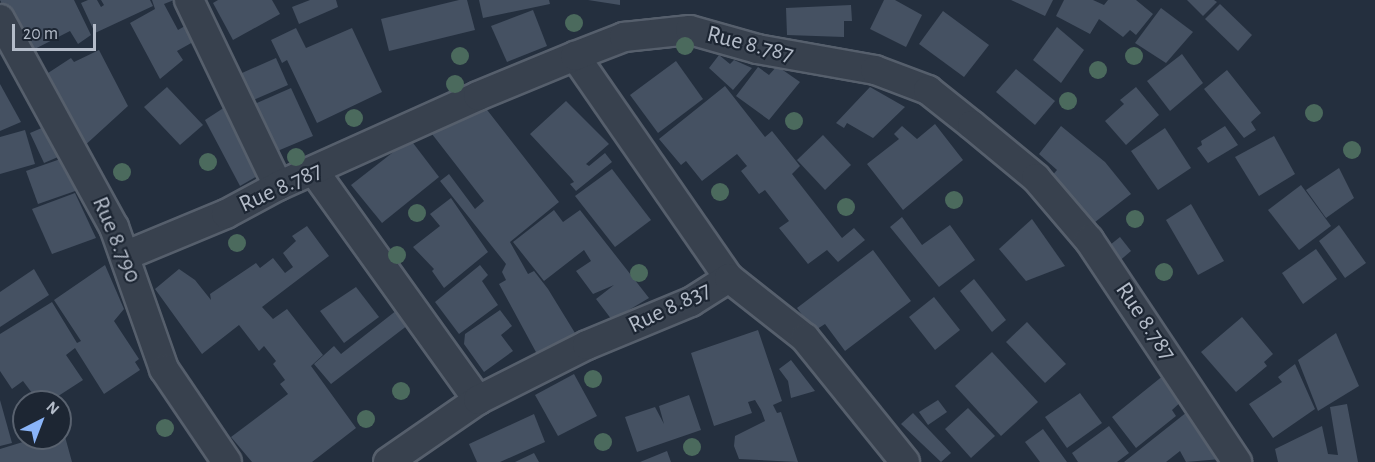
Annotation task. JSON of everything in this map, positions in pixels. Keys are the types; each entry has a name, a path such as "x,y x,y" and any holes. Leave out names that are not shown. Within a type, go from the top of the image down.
{"street":[{"path":"189,0 278,186"},
{"name":"Rue 8.790","path":"0,19 61,135 95,190 127,255 164,369 227,462"},
{"name":"Rue 8.787","path":"127,255 226,214 278,186 477,96 575,56 624,37 690,30 757,49 875,70 928,90 1036,178 1089,240 1238,462"},
{"path":"575,56 729,278"},
{"path":"314,171 478,400"},
{"name":"Rue 8.837","path":"388,462 478,400 587,345 691,302 729,278 805,338 905,462"}],"building":[{"path":"0,0 74,0 91,35 78,44 70,31 27,53"},
{"path":"97,0 101,7 104,5 101,0 150,0 153,6 95,33 81,3"},
{"path":"152,0 174,0 164,4 178,30 185,26 193,42 177,51 183,60 160,79 130,23 155,9"},
{"path":"218,0 272,0 280,14 233,40 213,3"},
{"path":"310,0 336,0 338,7 299,24 292,7"},
{"path":"467,0 475,30 389,51 381,19"},
{"path":"479,0 549,0 550,4 483,18"},
{"path":"588,0 620,0 620,5"},
{"path":"884,0 895,0 922,15 906,47 870,29"},
{"path":"1011,0 1053,0 1045,16"},
{"path":"1064,0 1093,0 1104,5 1108,0 1136,0 1153,14 1136,35 1130,30 1123,37 1099,19 1090,34 1056,16"},
{"path":"1187,0 1214,0 1217,2 1203,16"},
{"path":"1220,4 1252,35 1238,51 1205,19"},
{"path":"851,5 852,21 844,21 844,37 787,35 786,8"},
{"path":"1161,8 1193,32 1166,63 1135,43"},
{"path":"533,10 547,46 507,62 491,26"},
{"path":"943,11 989,45 964,77 919,44"},
{"path":"1057,27 1084,50 1061,83 1033,60"},
{"path":"296,28 306,48 352,28 382,92 317,123 287,60 282,63 271,40"},
{"path":"99,50 128,106 82,148 45,75 71,58 74,62"},
{"path":"1182,54 1203,83 1170,111 1147,81"},
{"path":"719,55 730,64 734,60 752,68 733,90 709,68"},
{"path":"276,58 288,85 244,104 233,77"},
{"path":"676,61 703,99 658,133 630,95"},
{"path":"777,66 800,82 769,120 736,96 758,67 769,75"},
{"path":"1016,69 1055,101 1035,125 996,92"},
{"path":"1227,70 1261,113 1251,122 1256,130 1244,138 1204,89"},
{"path":"0,84 21,122 0,131"},
{"path":"725,86 765,137 772,131 800,166 792,174 842,238 854,228 865,240 838,262 827,250 808,264 779,228 789,221 765,190 759,194 741,171 747,166 737,154 702,181 686,161 681,165 659,139"},
{"path":"167,87 203,125 180,145 144,107"},
{"path":"870,87 905,107 873,138 847,123 844,128 836,123"},
{"path":"1136,87 1159,115 1126,145 1105,121 1124,104 1120,100"},
{"path":"291,88 313,136 268,155 248,107"},
{"path":"566,101 609,144 586,164 589,166 605,153 612,162 576,191 570,184 574,182 571,178 530,134"},
{"path":"484,106 559,202 510,242 528,274 534,271 575,333 537,354 499,284 506,280 502,272 506,264 440,181 449,174 475,209 484,201 432,134 448,119"},
{"path":"225,107 261,174 240,186 205,120"},
{"path":"51,124 65,154 44,163 30,133"},
{"path":"935,124 963,160 903,210 867,164 899,139 894,134 902,126 917,139"},
{"path":"1061,126 1105,162 1131,194 1090,226 1066,196 1070,193 1050,178 1057,170 1039,154"},
{"path":"1225,126 1238,145 1208,163 1197,148 1202,145 1201,141"},
{"path":"1165,128 1191,168 1158,190 1131,151"},
{"path":"25,130 35,164 0,174 0,137"},
{"path":"823,135 851,165 825,190 797,160"},
{"path":"1274,136 1295,174 1259,196 1235,157"},
{"path":"410,139 439,177 382,223 351,185"},
{"path":"69,156 81,189 38,204 26,171"},
{"path":"1339,168 1354,198 1326,218 1306,190"},
{"path":"612,169 651,220 615,247 575,196"},
{"path":"1301,185 1331,226 1299,250 1268,210"},
{"path":"75,193 96,238 52,254 32,209"},
{"path":"451,198 488,252 444,288 432,271 434,269 413,247 440,226 430,214"},
{"path":"1191,204 1224,261 1198,275 1166,220"},
{"path":"554,210 563,222 580,210 649,298 612,320 596,299 614,285 593,294 576,271 591,261 584,250 544,281 513,242"},
{"path":"902,217 922,245 950,225 975,260 939,287 890,227"},
{"path":"1032,219 1065,266 1026,281 999,249"},
{"path":"1339,225 1366,263 1345,278 1319,241"},
{"path":"307,226 329,256 262,307 273,319 287,309 323,355 311,366 356,428 312,462 252,462 231,437 288,394 280,384 285,380 273,364 276,361 264,346 259,351 239,325 202,354 155,289 179,269 195,280 211,300 210,294 256,263 260,268 273,258 285,273 293,267 283,253 296,241 292,236"},
{"path":"1120,237 1131,251 1117,263 1105,249"},
{"path":"1316,249 1337,279 1303,304 1282,273"},
{"path":"873,250 911,301 845,351 825,324 814,331 797,308"},
{"path":"105,265 124,309 114,321 139,359 135,362 140,370 104,394 75,348 66,355 83,380 68,390 30,390 23,381 12,389 0,371 0,334 52,302 77,343 81,341 54,300"},
{"path":"480,265 488,275 482,281 498,305 459,334 435,302"},
{"path":"34,269 49,295 0,327 0,292"},
{"path":"974,279 1006,320 992,332 960,291"},
{"path":"356,287 379,317 344,343 320,311"},
{"path":"934,297 960,330 935,350 909,317"},
{"path":"397,310 408,325 331,384 314,364 334,346 341,354"},
{"path":"500,310 512,326 501,335 513,351 484,372 464,344 465,334"},
{"path":"1242,317 1273,354 1264,362 1267,366 1236,392 1201,352"},
{"path":"1027,322 1066,364 1045,383 1006,342"},
{"path":"758,330 782,401 773,405 777,413 781,412 798,462 739,459 734,446 735,436 765,421 761,410 755,400 748,402 752,413 714,426 691,353"},
{"path":"1336,333 1359,386 1318,411 1298,360"},
{"path":"992,352 1038,402 1001,436 955,386"},
{"path":"791,360 815,391 791,398 788,381 779,369"},
{"path":"1295,364 1315,409 1273,438 1249,404 1282,382 1278,377"},
{"path":"574,374 597,416 558,436 535,395"},
{"path":"1164,375 1183,400 1172,410 1176,416 1136,448 1112,417"},
{"path":"1080,393 1102,423 1067,448 1045,417"},
{"path":"689,395 701,430 637,452 625,417 655,407 664,424 659,406"},
{"path":"0,400 12,443 0,446"},
{"path":"938,400 947,412 928,425 919,412"},
{"path":"1347,404 1358,462 1278,462 1275,449 1322,426 1328,454 1338,455 1330,407"},
{"path":"968,408 995,436 971,458 945,429"},
{"path":"1187,412 1221,459 1186,462 1180,451 1166,462 1124,462"},
{"path":"913,413 951,453 941,462 901,424"},
{"path":"534,414 545,442 500,462 477,462 469,444"},
{"path":"1109,426 1129,453 1117,462 1078,462 1072,453"},
{"path":"1043,429 1067,462 1040,462 1025,442"},
{"path":"12,445 12,450 69,450 72,462 0,462 0,449"},
{"path":"667,451 671,462 640,462"},
{"path":"534,453 539,462 515,462"}]}
